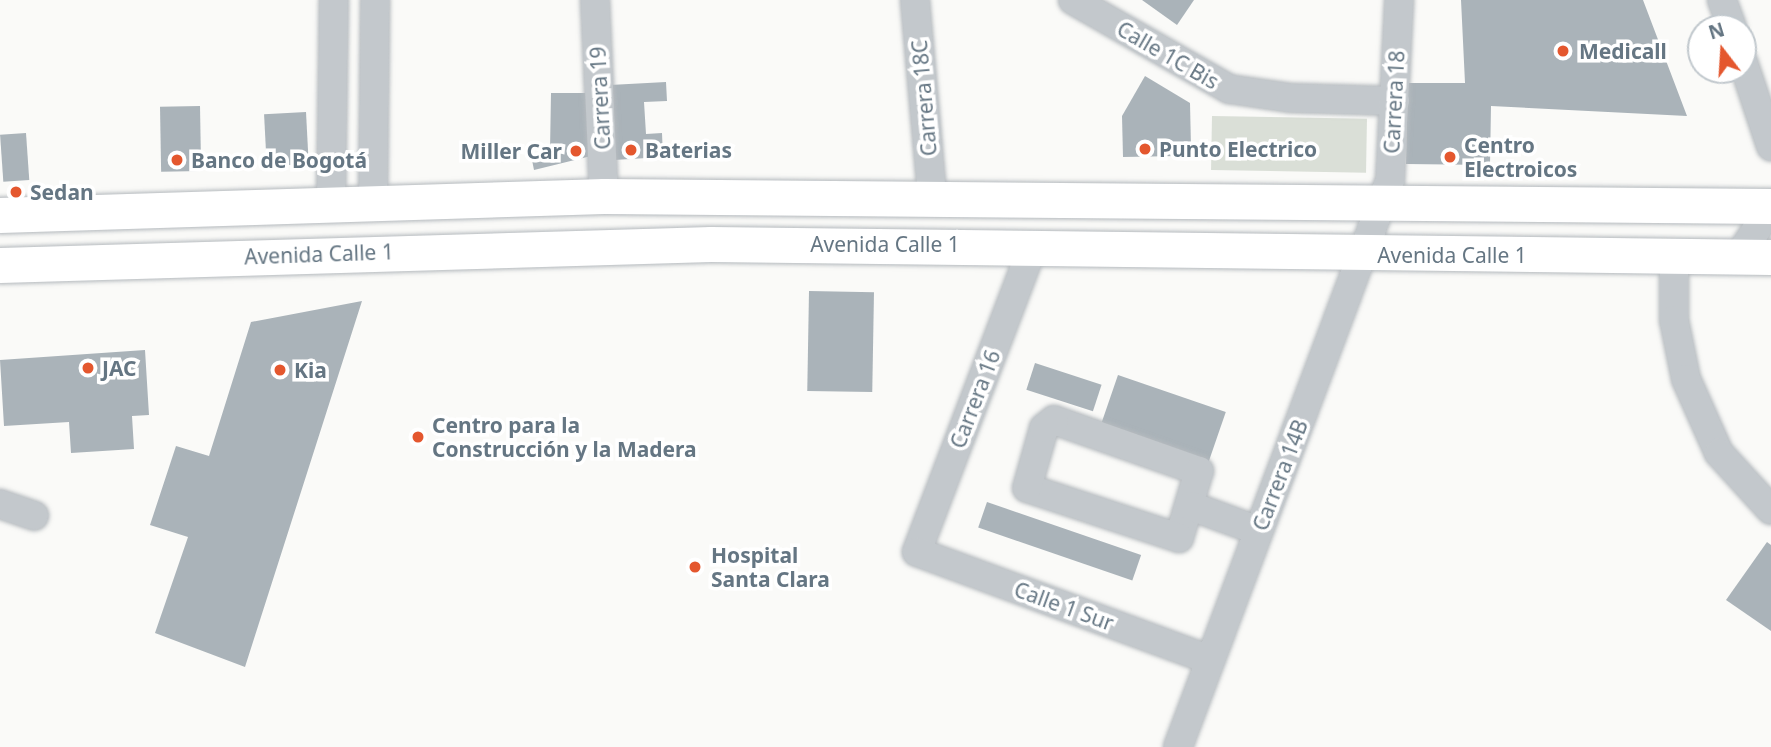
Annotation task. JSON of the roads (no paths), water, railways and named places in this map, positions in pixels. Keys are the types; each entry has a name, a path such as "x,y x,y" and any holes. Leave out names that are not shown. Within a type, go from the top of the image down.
{"main road":[{"path":"0,215 604,196 932,196 1771,207"},
{"name":"Avenida Calle 1","path":"0,265 711,244 1754,257"}],"street":[{"path":"331,204 334,0"},
{"path":"373,202 375,0"},
{"name":"Carrera 19","path":"595,0 604,196"},
{"name":"Carrera 18C","path":"915,0 932,196"},
{"name":"Calle 1C Bis","path":"1073,0 1229,89 1395,101"},
{"name":"Carrera 18","path":"1382,203 1395,101 1399,0"},
{"path":"1750,84 1771,146"},
{"name":"Carrera 14B","path":"1178,747 1382,203"},
{"path":"1754,257 1771,207"},
{"name":"Carrera 16","path":"918,552 1033,246"},
{"path":"1674,256 1674,320 1686,379 1719,453 1771,510"},
{"path":"1054,420 1199,471 1191,506 1179,538 1170,539 1030,490 1026,478 1054,420"},
{"path":"0,504 34,516"},
{"path":"1191,506 1259,531"},
{"name":"Calle 1 Sur","path":"918,552 1210,660"}],"place":[{"name":"Medicall","path":"1563,51"},
{"name":"Punto Electrico","path":"1145,149"},
{"name":"Baterias","path":"631,150"},
{"name":"Miller Car","path":"576,151"},
{"name":"Centro Electroicos","path":"1450,157"},
{"name":"Banco de Bogotá","path":"177,160"},
{"name":"Sedan","path":"16,192"},
{"name":"JAC","path":"88,368"},
{"name":"Kia","path":"280,370"},
{"name":"Centro para la Construcción y la Madera","path":"418,437"},
{"name":"Hospital Santa Clara","path":"695,567"}]}
